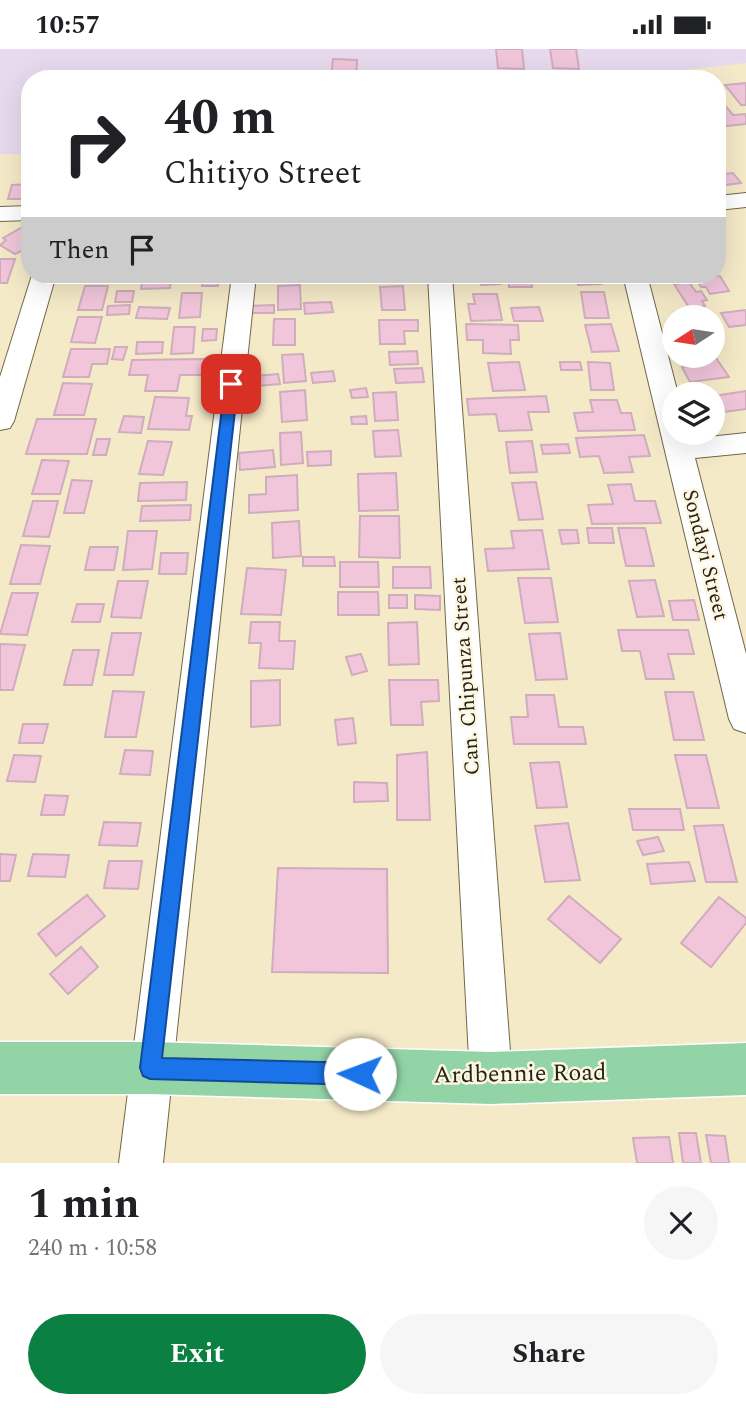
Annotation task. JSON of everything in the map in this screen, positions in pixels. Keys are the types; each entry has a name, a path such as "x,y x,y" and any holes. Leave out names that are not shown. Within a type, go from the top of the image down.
{"main road":[{"name":"Ardbennie Road","path":"0,1067 150,1068 491,1078 746,1069"}],"street":[{"path":"726,202 746,200"},
{"path":"0,214 21,213"},
{"path":"0,421 41,284"},
{"path":"141,1163 243,284"},
{"name":"Can. Chipunza Street","path":"441,284 491,1078"},
{"name":"Sondayi Street","path":"637,284 662,385"},
{"path":"725,442 746,443"},
{"name":"Sondayi Street","path":"677,445 746,719"}],"shaded area":[{"path":"0,49 746,49 746,63 686,70 21,70 21,154 0,154"}],"building":[{"path":"496,49 522,49 524,69 498,68"},
{"path":"550,49 576,49 579,69 553,68"},
{"path":"333,59 357,60 356,70 332,70"},
{"path":"746,83 746,105 741,105 726,85"},
{"path":"726,107 733,115 746,114 746,124 726,126"},
{"path":"733,173 741,183 726,185 726,174"},
{"path":"21,184 21,199 8,199 12,185"},
{"path":"21,228 21,251 15,254 0,245 6,240 3,238"},
{"path":"0,259 15,259 7,283 0,283"},
{"path":"142,284 170,284 170,288 141,289"},
{"path":"202,284 218,284 218,286"},
{"path":"509,284 531,284 532,287 509,287"},
{"path":"674,284 690,284 696,292 701,291 707,300 702,301 704,305 687,305"},
{"path":"699,284 725,284 729,291 710,294 706,287"},
{"path":"300,285 301,309 278,310 278,286"},
{"path":"85,286 108,286 102,310 78,310"},
{"path":"403,286 405,310 382,310 380,287"},
{"path":"117,291 134,291 132,302 115,302"},
{"path":"581,292 604,292 609,318 585,318"},
{"path":"182,293 202,293 200,317 179,318"},
{"path":"473,294 497,294 502,320 471,321 468,304 475,304"},
{"path":"331,302 333,312 305,314 304,303"},
{"path":"130,305 129,314 107,315 108,306"},
{"path":"274,305 274,313 251,313 251,306"},
{"path":"139,307 170,308 167,319 136,318"},
{"path":"539,307 543,321 514,321 511,308"},
{"path":"746,310 746,325 729,327 725,313"},
{"path":"78,317 102,317 95,343 71,342"},
{"path":"274,319 295,319 295,345 273,345"},
{"path":"379,320 418,320 418,331 404,331 405,344 380,344"},
{"path":"466,324 518,325 519,340 510,340 511,354 483,353 483,340 467,340"},
{"path":"611,324 619,351 592,352 585,325"},
{"path":"174,327 195,327 193,353 171,354"},
{"path":"203,329 217,329 216,340 202,341"},
{"path":"137,342 163,342 162,353 136,354"},
{"path":"115,347 127,347 123,360 112,359"},
{"path":"71,349 110,349 107,364 92,364 89,377 63,377"},
{"path":"417,351 418,364 390,365 389,352"},
{"path":"303,354 306,381 284,383 282,355"},
{"path":"205,359 203,375 180,375 177,391 145,391 148,375 129,375 132,360"},
{"path":"519,362 525,390 493,391 488,363"},
{"path":"560,362 580,362 582,370 561,370"},
{"path":"588,362 610,363 614,390 591,390"},
{"path":"422,368 424,382 396,383 394,369"},
{"path":"683,368 723,368 729,377 690,382"},
{"path":"333,371 335,381 313,383 311,373"},
{"path":"278,374 280,384 256,386 255,376"},
{"path":"63,383 92,384 84,415 54,415"},
{"path":"366,388 368,397 352,398 350,390"},
{"path":"305,390 307,420 282,422 280,392"},
{"path":"746,391 746,409 725,412 725,394"},
{"path":"396,392 398,420 375,421 373,393"},
{"path":"546,396 549,412 528,412 532,430 499,431 496,414 469,415 467,399"},
{"path":"155,397 189,398 186,416 192,416 189,430 148,429"},
{"path":"590,400 617,400 621,413 631,413 635,430 578,431 574,413 593,412"},
{"path":"124,416 144,417 141,433 119,432"},
{"path":"366,416 367,424 352,424 351,417"},
{"path":"37,419 96,419 87,454 26,454"},
{"path":"398,430 401,456 375,457 373,431"},
{"path":"301,432 303,463 281,465 280,433"},
{"path":"644,435 650,456 629,457 633,472 604,473 599,456 580,457 576,438"},
{"path":"97,439 110,439 106,455 93,455"},
{"path":"148,441 172,442 163,475 139,474"},
{"path":"532,441 537,472 510,473 506,442"},
{"path":"568,444 570,453 543,454 541,445"},
{"path":"273,450 275,467 240,470 239,453"},
{"path":"331,451 331,465 308,466 307,452"},
{"path":"42,460 69,461 60,494 32,494"},
{"path":"396,473 398,510 359,511 358,474"},
{"path":"297,475 298,510 249,513 249,495 266,494 266,477"},
{"path":"72,480 92,481 84,513 64,513"},
{"path":"187,482 186,500 138,501 140,483"},
{"path":"536,482 543,519 519,520 512,483"},
{"path":"631,484 635,501 655,501 661,523 592,524 588,505 613,504 608,485"},
{"path":"33,501 58,501 49,537 23,536"},
{"path":"191,505 190,520 140,521 142,506"},
{"path":"360,516 399,516 400,558 359,557"},
{"path":"299,521 301,556 273,558 272,523"},
{"path":"587,528 612,528 614,543 589,543"},
{"path":"618,528 645,528 654,566 626,566"},
{"path":"542,530 549,569 488,571 485,549 514,548 511,531"},
{"path":"559,530 577,530 579,543 562,544"},
{"path":"128,531 157,531 152,569 123,570"},
{"path":"21,545 50,546 40,584 10,584"},
{"path":"90,547 118,547 114,570 85,570"},
{"path":"161,553 188,553 186,574 159,574"},
{"path":"303,557 334,557 335,566 303,566"},
{"path":"340,562 378,562 379,587 340,587"},
{"path":"393,567 430,567 431,588 393,588"},
{"path":"247,568 286,570 281,615 241,614"},
{"path":"518,578 551,578 558,622 525,623"},
{"path":"655,580 664,616 637,617 629,581"},
{"path":"118,581 148,581 141,618 111,617"},
{"path":"338,592 378,592 379,615 338,615"},
{"path":"12,593 38,593 27,635 0,634"},
{"path":"389,595 407,595 407,608 389,608"},
{"path":"415,595 440,596 440,610 415,609"},
{"path":"694,600 699,620 673,620 669,601"},
{"path":"77,604 104,604 100,622 72,622"},
{"path":"251,622 280,622 279,641 295,641 293,669 259,668 261,643 249,643"},
{"path":"417,622 419,664 389,665 388,623"},
{"path":"618,630 688,630 694,654 668,654 674,679 646,679 640,651 622,651"},
{"path":"112,633 141,633 133,675 104,675"},
{"path":"560,633 567,679 536,680 529,634"},
{"path":"0,644 25,645 13,690 0,690"},
{"path":"73,650 99,650 92,685 64,685"},
{"path":"361,654 367,671 352,675 346,657"},
{"path":"280,680 280,725 251,727 251,681"},
{"path":"389,680 438,680 439,701 421,702 423,725 391,725"},
{"path":"113,691 144,692 136,737 105,737"},
{"path":"665,692 693,692 704,740 674,740"},
{"path":"526,695 554,695 559,727 583,727 586,744 514,744 511,717 528,717"},
{"path":"353,718 356,743 338,745 335,720"},
{"path":"23,724 48,724 43,743 19,743"},
{"path":"125,750 153,751 150,775 120,774"},
{"path":"427,752 430,820 397,820 397,755"},
{"path":"14,755 41,756 35,782 7,781"},
{"path":"675,755 706,755 719,808 687,808"},
{"path":"559,762 567,807 537,808 530,763"},
{"path":"354,782 387,783 388,801 354,802"},
{"path":"45,795 68,796 64,815 41,815"},
{"path":"629,809 680,809 684,830 633,830"},
{"path":"104,822 141,823 137,846 99,845"},
{"path":"568,823 580,880 545,882 535,826"},
{"path":"723,825 737,882 706,882 694,826"},
{"path":"658,837 664,851 643,855 637,841"},
{"path":"0,854 16,855 10,881 0,881"},
{"path":"33,854 69,855 65,877 28,876"},
{"path":"109,861 142,861 138,889 104,888"},
{"path":"689,862 695,881 651,884 647,864"},
{"path":"278,868 387,869 388,973 272,972"},
{"path":"87,895 105,916 56,956 38,934"},
{"path":"569,896 621,939 600,963 548,919"},
{"path":"719,897 746,918 746,923 711,967 681,943"},
{"path":"81,947 98,967 68,994 50,974"},
{"path":"679,1133 696,1133 701,1163 683,1163"},
{"path":"706,1135 725,1136 729,1163 711,1163"},
{"path":"669,1137 673,1163 637,1163 633,1138"}],"route":[{"path":"231,384 150,1068 360,1074"}]}
